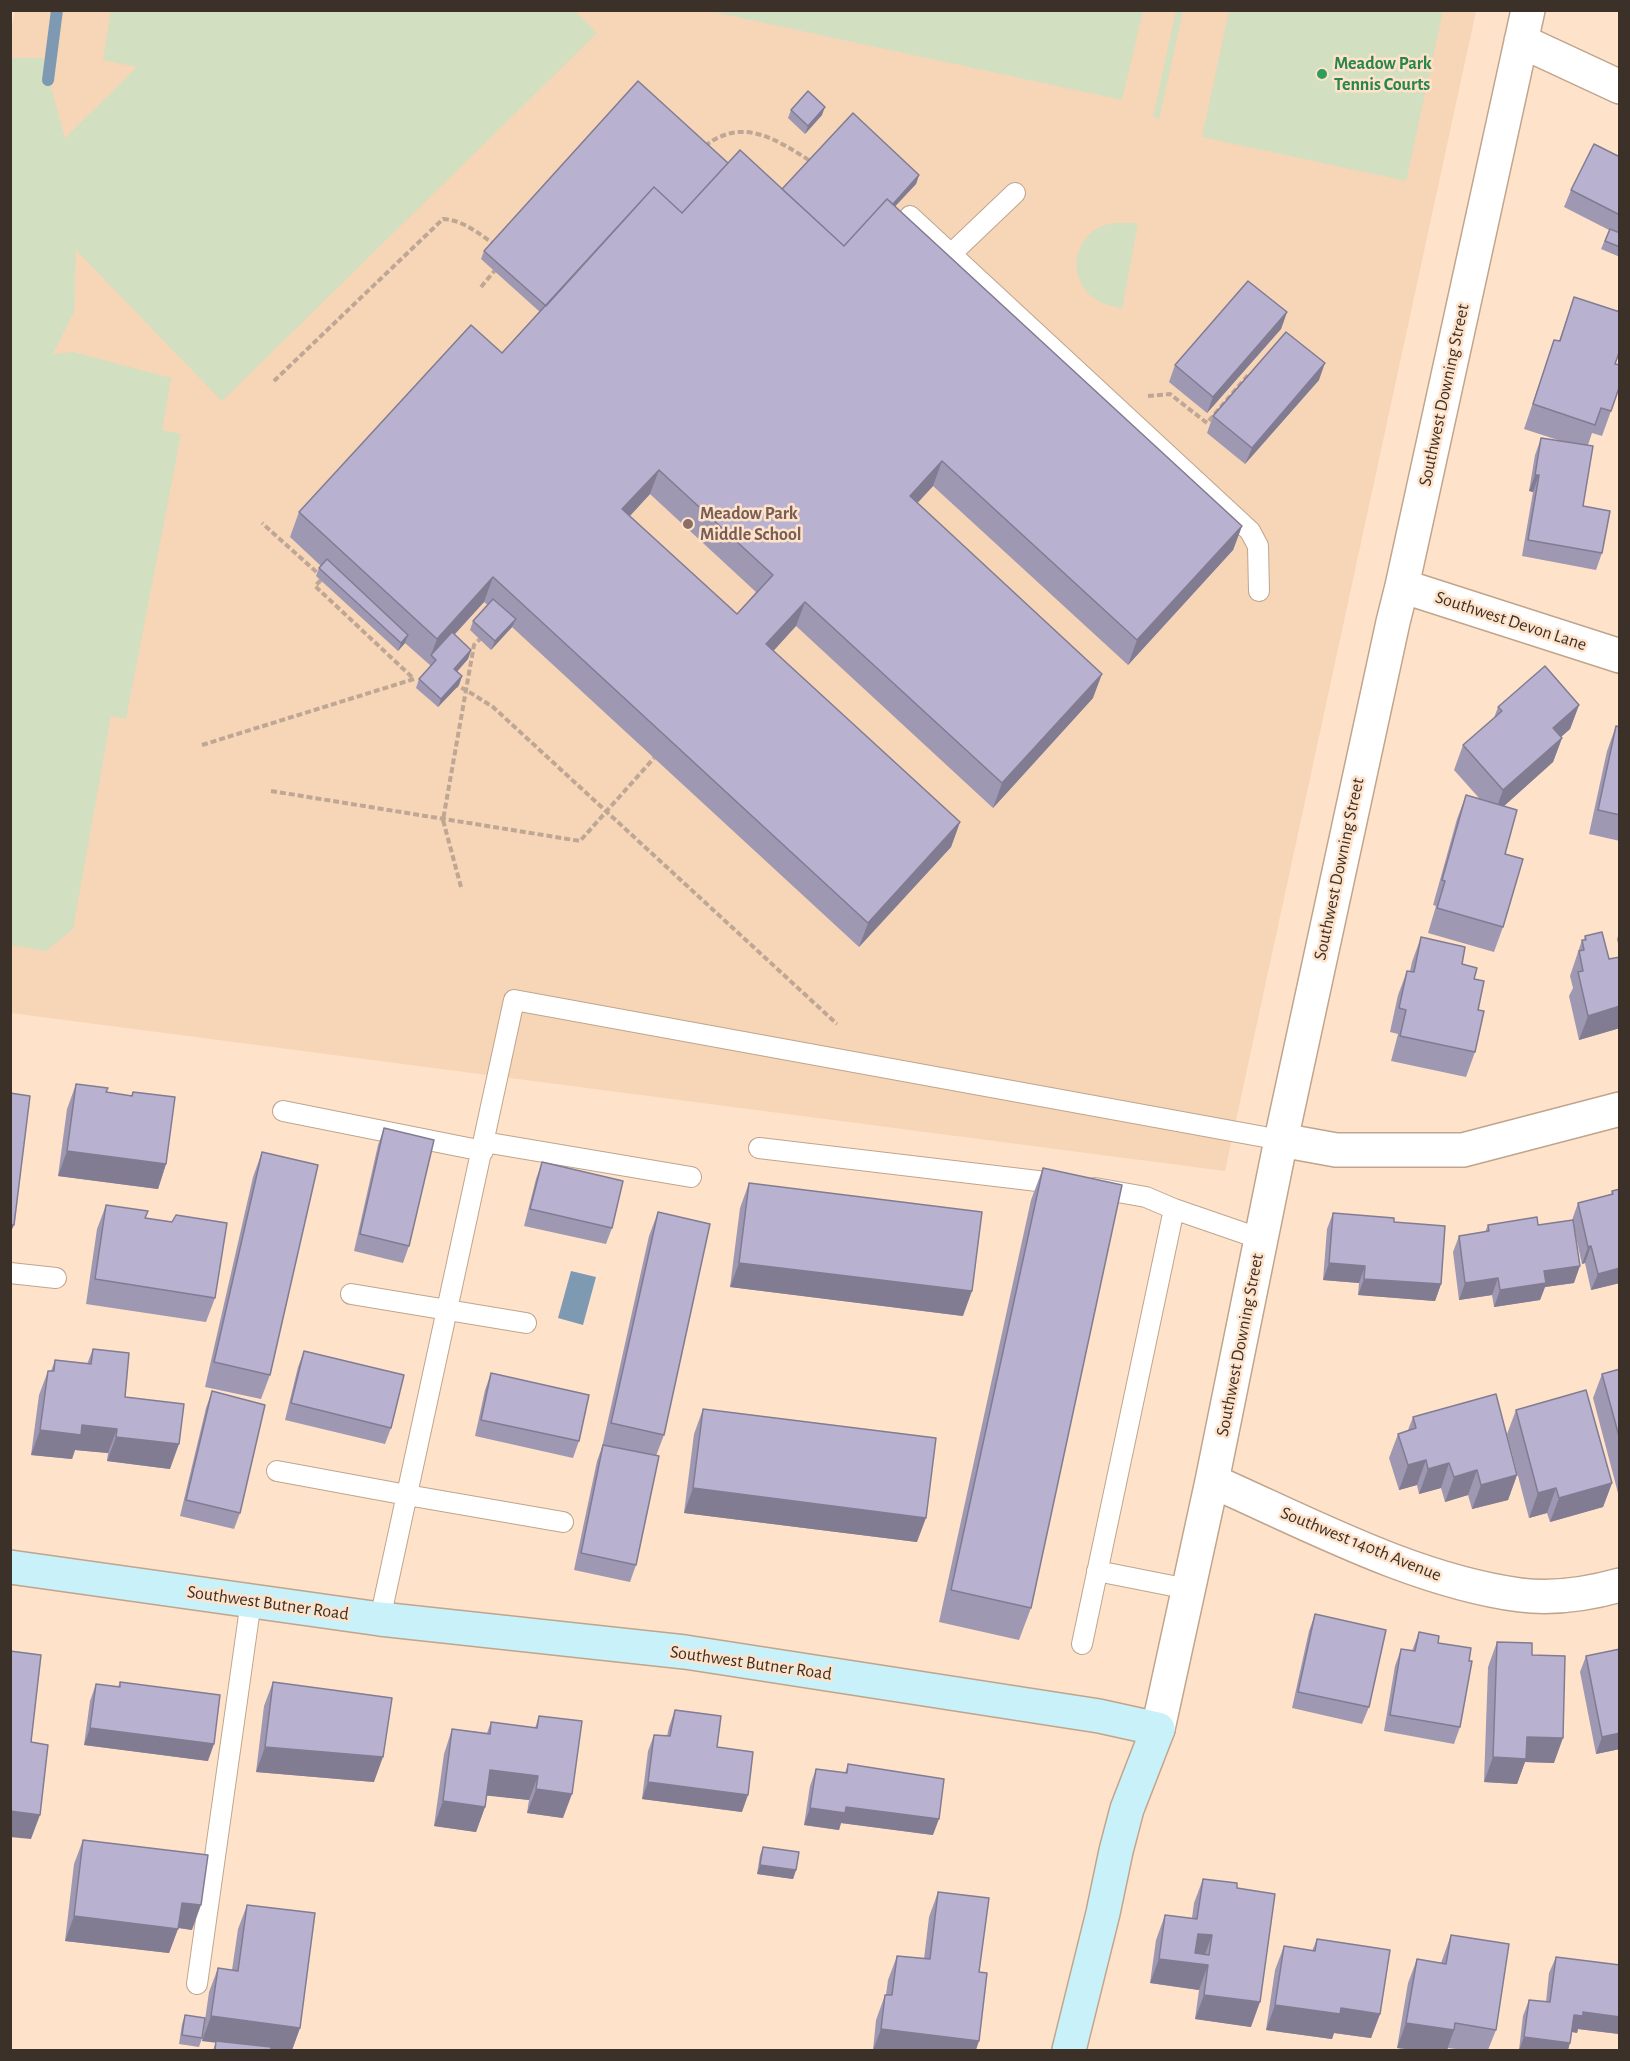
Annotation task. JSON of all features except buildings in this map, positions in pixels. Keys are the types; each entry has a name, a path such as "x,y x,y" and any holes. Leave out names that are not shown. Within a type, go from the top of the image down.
{"street":[{"path":"1525,26 1620,87"},
{"name":"Southwest Downing Street","path":"1158,1729 1390,633 1525,26"},
{"name":"Southwest Devon Lane","path":"1402,586 1620,656"},
{"path":"1281,1140 1336,1150 1463,1150 1620,1108"},
{"name":"Southwest 140th Avenue","path":"1212,1481 1372,1552 1433,1575 1479,1588 1522,1595 1555,1596 1620,1585"},
{"name":"Southwest Butner Road","path":"10,1567 380,1619 685,1652 1099,1716 1158,1729"},
{"path":"1069,2050 1127,1809 1158,1729"}],"lane":[{"path":"951,254 1015,193"},
{"path":"910,216 1250,531 1258,546 1259,591"},
{"path":"380,1619 514,1000 1281,1140"},
{"path":"283,1111 483,1146 691,1177"},
{"path":"759,1148 1117,1190 1146,1197 1261,1239"},
{"path":"1082,1644 1174,1209"},
{"path":"10,1273 56,1278"},
{"path":"351,1294 526,1323"},
{"path":"277,1471 563,1522"},
{"path":"1097,1571 1188,1589"},
{"path":"197,1984 251,1601"}],"path":[{"path":"702,148 717,136 737,131 760,134 783,144 822,168"},
{"path":"274,381 443,219 465,224 500,249"},
{"path":"481,287 502,263"},
{"path":"1109,400 1170,394 1207,423 1254,369"},
{"path":"262,523 323,578 315,586 414,679"},
{"path":"461,887 443,820 474,645 488,631"},
{"path":"202,745 414,679 423,679"},
{"path":"449,683 466,690 493,707 837,1024"},
{"path":"271,791 580,841 654,758"}],"shaded area":[{"name":"Meadow Park Middle School","path":"15,11 1476,11 1225,1171 11,1013 10,35"}],"green space":[{"path":"574,10 597,33 222,401 76,250 74,312 53,354 73,352 171,378 162,430 181,434 126,719 111,716 73,929 46,951 11,945 11,58 43,58 65,138 137,67 103,60 111,11"},
{"path":"709,11 1143,11 1122,100"},
{"path":"1176,11 1183,11 1159,119 1153,117"},
{"name":"Meadow Park Tennis Courts","path":"1229,11 1443,11 1406,181 1202,137"},
{"path":"1113,223 1138,223 1122,309 1091,296 1078,275 1078,252 1083,242 1101,227"}],"water":[{"path":"571,1271 596,1277 583,1325 558,1318"}],"waterway":[{"path":"48,80 57,10"}],"place":[{"name":"Meadow Park Tennis Courts","path":"1322,74"},
{"name":"Meadow Park Middle School","path":"688,524"}]}
